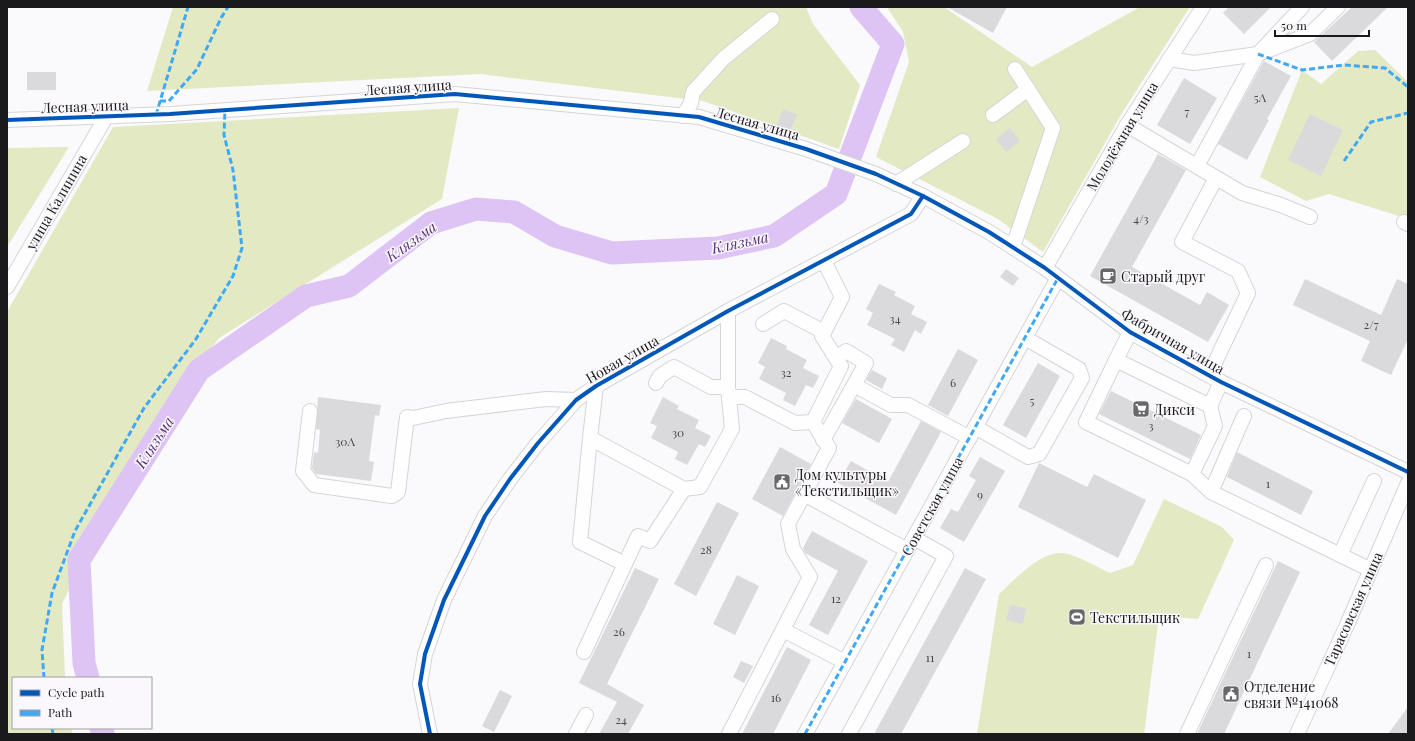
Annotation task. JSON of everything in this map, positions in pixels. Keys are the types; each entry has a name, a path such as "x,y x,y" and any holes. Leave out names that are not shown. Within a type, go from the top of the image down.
{"street":[{"name":"Молодёжная улица","path":"1045,268 1127,125 1203,7"},
{"path":"1197,166 1258,54 1302,7"},
{"path":"1169,59 1194,63 1258,54 1310,34 1338,7"},
{"path":"683,116 692,102 693,92 698,86 723,59 772,19"},
{"path":"1013,247 1053,128 1015,69"},
{"path":"993,115 1028,89"},
{"name":"Лесная улица","path":"7,120 186,113 456,94 699,117 806,149 876,174"},
{"name":"улица Калинина","path":"7,287 106,117"},
{"path":"1127,125 1242,192 1310,217"},
{"path":"896,184 963,141"},
{"name":"Фабричная улица","path":"876,174 923,196 989,232 1045,268 1130,332 1215,379 1408,472"},
{"path":"1192,474 1215,426 1210,406 1215,379 1248,293 1238,271 1182,242 1216,178"},
{"name":"Новая улица","path":"430,734 420,684 425,654 444,600 485,516 510,479 538,443 576,400 596,386 728,311 911,214 923,196"},
{"path":"812,422 841,366 822,336 842,297 824,261"},
{"name":"Советская улица","path":"806,734 1058,278"},
{"path":"590,438 684,489 700,487 732,429 728,392 728,311"},
{"path":"763,324 784,311 824,332"},
{"path":"1130,332 1086,422 1192,474 1211,492 1371,570"},
{"path":"854,385 891,405 908,405 1028,457 1039,454 1082,378 1079,369 1025,338"},
{"path":"823,440 866,363 846,352 836,358"},
{"path":"1116,360 1210,406"},
{"path":"656,384 660,376 674,367 711,386 745,397 795,423 812,422"},
{"path":"596,386 580,542 625,564"},
{"path":"310,411 303,471 314,485 392,496 398,492 407,417 413,418 446,410 546,399 576,400"},
{"path":"1211,492 1244,416"},
{"path":"729,734 810,577 793,549 788,524 829,448 812,422"},
{"path":"1340,555 1374,480"},
{"name":"Тарасовская улица","path":"1297,734 1408,484"},
{"path":"584,652 638,536 650,541 684,489"},
{"path":"804,494 911,544 946,556 849,734"},
{"path":"1187,734 1266,565"},
{"path":"783,630 845,662"},
{"path":"576,734 586,716"}],"green space":[{"path":"173,7 806,7 813,24 860,85 839,149 703,101 480,74 147,91"},
{"path":"887,7 944,7 1032,67 1140,7 1190,7 1122,113 1043,252 998,219 876,157 909,62 903,32"},
{"path":"1375,50 1408,82 1408,219 1329,194 1306,201 1260,177 1302,70 1321,84 1358,51"},
{"path":"459,108 442,199 219,338 145,436 62,604 65,677 12,677 12,729 71,729 73,734 7,734 7,312 113,127"},
{"path":"69,147 7,247 7,148"},
{"name":"Текстильщик","path":"1164,499 1222,527 1234,540 1198,619 1159,616 1144,734 977,734 999,594 1030,566 1049,555 1059,553 1068,554 1110,573 1133,565"}],"building":[{"path":"947,7 1007,7 993,33"},
{"path":"1229,7 1271,7 1244,34 1223,13"},
{"path":"1352,7 1388,7 1332,61 1314,42"},
{"path":"1264,61 1291,76 1267,119 1269,120 1247,160 1218,144"},
{"path":"27,72 56,72 56,90 27,90"},
{"path":"1184,78 1217,98 1190,144 1157,125"},
{"path":"783,109 797,115 790,132 776,127"},
{"path":"1310,114 1343,130 1321,176 1288,160"},
{"path":"1010,128 1020,141 1006,152 996,139"},
{"path":"1158,154 1186,170 1132,267 1200,305 1207,292 1229,305 1208,342 1090,276"},
{"path":"1006,269 1019,278 1013,286 1000,277"},
{"path":"1305,279 1381,315 1397,279 1408,284 1408,339 1391,375 1361,361 1370,341 1293,305"},
{"path":"879,284 896,292 894,295 915,306 911,314 927,322 921,334 915,330 904,352 891,345 895,339 867,325 873,313 866,309"},
{"path":"771,338 787,346 786,349 807,360 803,368 819,376 813,388 806,385 795,406 783,400 786,393 759,379 765,367 758,363"},
{"path":"958,349 978,360 948,416 928,405"},
{"path":"1038,363 1060,376 1026,438 1003,425"},
{"path":"872,370 887,378 882,389 866,380"},
{"path":"1111,391 1201,435 1190,459 1099,414"},
{"path":"318,397 381,405 379,416 375,415 369,461 374,462 371,481 316,474 312,468 314,452 318,453 320,430 316,429"},
{"path":"663,397 679,406 677,409 699,420 695,428 711,436 705,447 699,444 687,465 675,459 678,452 651,438 657,426 650,423"},
{"path":"856,399 892,419 879,443 842,423"},
{"path":"921,421 941,432 896,515 838,483 851,461 888,482"},
{"name":"Дом культуры «Текстильщик»","path":"780,447 811,464 783,516 752,499"},
{"path":"1237,452 1313,491 1301,515 1227,477"},
{"path":"980,457 1005,471 964,542 940,528 951,509 958,512 976,480 969,476"},
{"path":"1039,463 1087,487 1094,474 1146,500 1118,558 1018,507"},
{"path":"717,502 739,513 696,596 674,584"},
{"path":"812,531 868,561 828,635 809,625 838,571 805,553 803,548"},
{"path":"1278,561 1300,572 1224,734 1197,734"},
{"path":"635,568 659,579 607,684 644,705 628,734 599,734 617,702 579,683"},
{"path":"965,568 986,579 901,734 874,734"},
{"path":"737,575 759,586 735,635 713,624"},
{"path":"1010,605 1026,608 1023,624 1006,620"},
{"path":"787,647 811,660 773,734 742,734"},
{"path":"741,661 753,666 744,683 733,677"},
{"path":"500,690 512,696 494,732 482,726"},
{"path":"1408,707 1408,734 1388,734"}],"waterway":[{"name":"Клязьма","path":"88,677 84,663 79,560 199,370 306,296 349,286 431,223 476,209 514,212 555,236 612,253 718,248 774,236 836,194 893,44 861,7"},
{"name":"Клязьма","path":"101,729 103,734"}],"marked path":[{"path":"156,115 188,7"},
{"path":"160,101 169,101 197,69 221,18 228,7"},
{"path":"1258,54 1302,70 1344,65 1385,68 1408,87"},
{"path":"44,677 42,650 52,593 75,531 144,408 196,339 233,276 242,248 233,170 224,135 225,110"},
{"path":"1344,161 1371,122 1408,113"},
{"path":"805,734 1058,278"},
{"path":"52,729 53,734"}],"cycle path":[{"path":"7,120 170,114 455,94 699,117 806,149 876,174 923,196 989,232 1045,268 1130,332 1221,382 1408,472"},
{"path":"430,734 420,684 425,654 444,600 485,516 510,479 538,443 576,400 596,386 728,311 911,214 923,196"}],"place":[{"name":"Старый друг","path":"1108,276"},
{"name":"Дикси","path":"1141,409"},
{"name":"Дом культуры «Текстильщик»","path":"782,482"},
{"name":"Текстильщик","path":"1077,617"},
{"name":"Отделение связи №141068","path":"1231,694"}]}
